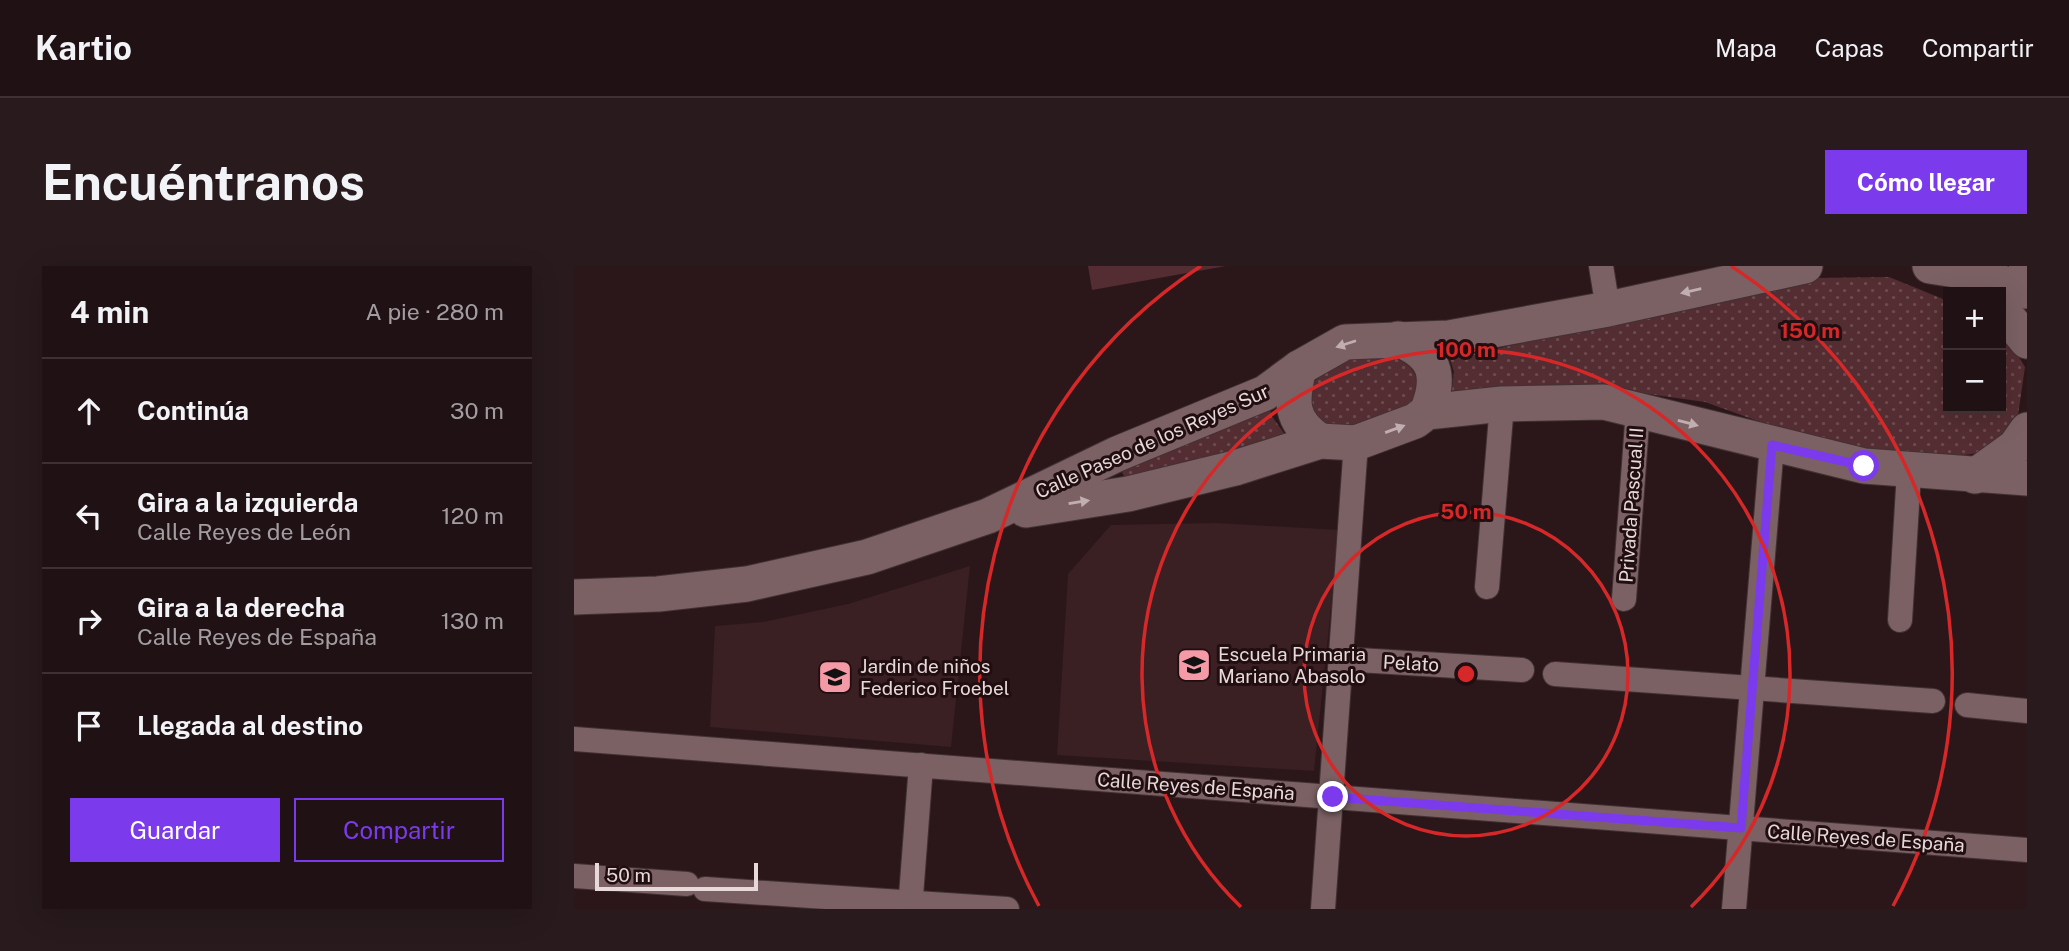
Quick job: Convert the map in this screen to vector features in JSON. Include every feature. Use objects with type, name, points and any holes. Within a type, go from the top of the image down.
[{"type":"street","points":[[1601,266],[1608,309]]},
{"type":"street","name":"Calle Paseo de los Reyes Sur","points":[[988,516],[1117,454],[1265,393],[1299,368],[1345,342],[1449,338],[1608,309],[1742,272],[1805,266]]},
{"type":"street","points":[[1930,266],[1977,282],[2027,291],[2021,266]]},
{"type":"street","points":[[2006,315],[2027,341]]},
{"type":"street","points":[[1398,339],[1424,352],[1432,364],[1433,397],[1427,412]]},
{"type":"street","points":[[1299,368],[1292,394],[1293,407],[1305,429],[1320,441]]},
{"type":"street","points":[[574,597],[658,594],[747,584],[867,557],[988,516],[1128,494],[1235,468],[1320,441],[1356,443],[1415,421],[1427,412],[1502,404],[1604,402],[1864,466],[1909,472],[2027,478]]},
{"type":"street","points":[[1487,587],[1502,404]]},
{"type":"street","name":"Privada Pascual II","points":[[1624,599],[1638,410]]},
{"type":"street","points":[[1975,476],[2015,447],[2027,430]]},
{"type":"street","points":[[1323,909],[1356,443]]},
{"type":"street","points":[[1734,909],[1772,445]]},
{"type":"street","points":[[1900,621],[1909,472]]},
{"type":"street","name":"Pelato","points":[[1342,659],[1522,670]]},
{"type":"street","points":[[1555,674],[1933,701]]},
{"type":"street","points":[[1967,705],[2027,711]]},
{"type":"street","name":"Calle Reyes de España","points":[[574,738],[2027,850]]},
{"type":"street","points":[[910,906],[921,765]]},
{"type":"street","points":[[574,876],[910,906],[1007,909]]},
{"type":"shaded area","points":[[1088,266],[1226,266],[1092,290]]},
{"type":"shaded area","points":[[1889,277],[1943,299],[1943,413],[2006,413],[2006,336],[2025,367],[2017,422],[1984,452],[1939,459],[1862,449],[1777,428],[1705,402],[1605,388],[1451,397],[1454,372],[1450,359],[1817,278]]},
{"type":"shaded area","points":[[1378,353],[1398,359],[1412,369],[1417,384],[1412,405],[1336,433],[1314,420],[1310,386],[1341,362]]},
{"type":"shaded area","points":[[1270,406],[1271,415],[1286,436],[1125,478],[1122,472],[1126,465]]},
{"type":"shaded area","name":"Escuela Primaria Mariano Abasolo","points":[[1217,523],[1339,530],[1314,771],[1057,755],[1068,574],[1111,525]]},
{"type":"shaded area","name":"Jardin de niños Federico Froebel","points":[[970,566],[951,747],[710,727],[715,626],[763,622],[848,604]]},
{"type":"place","name":"Escuela Primaria Mariano Abasolo","points":[[1194,665]]},
{"type":"place","name":"Jardin de niños Federico Froebel","points":[[835,677]]},
{"type":"route","points":[[1333,797],[1741,828],[1772,445],[1864,466]]}]
